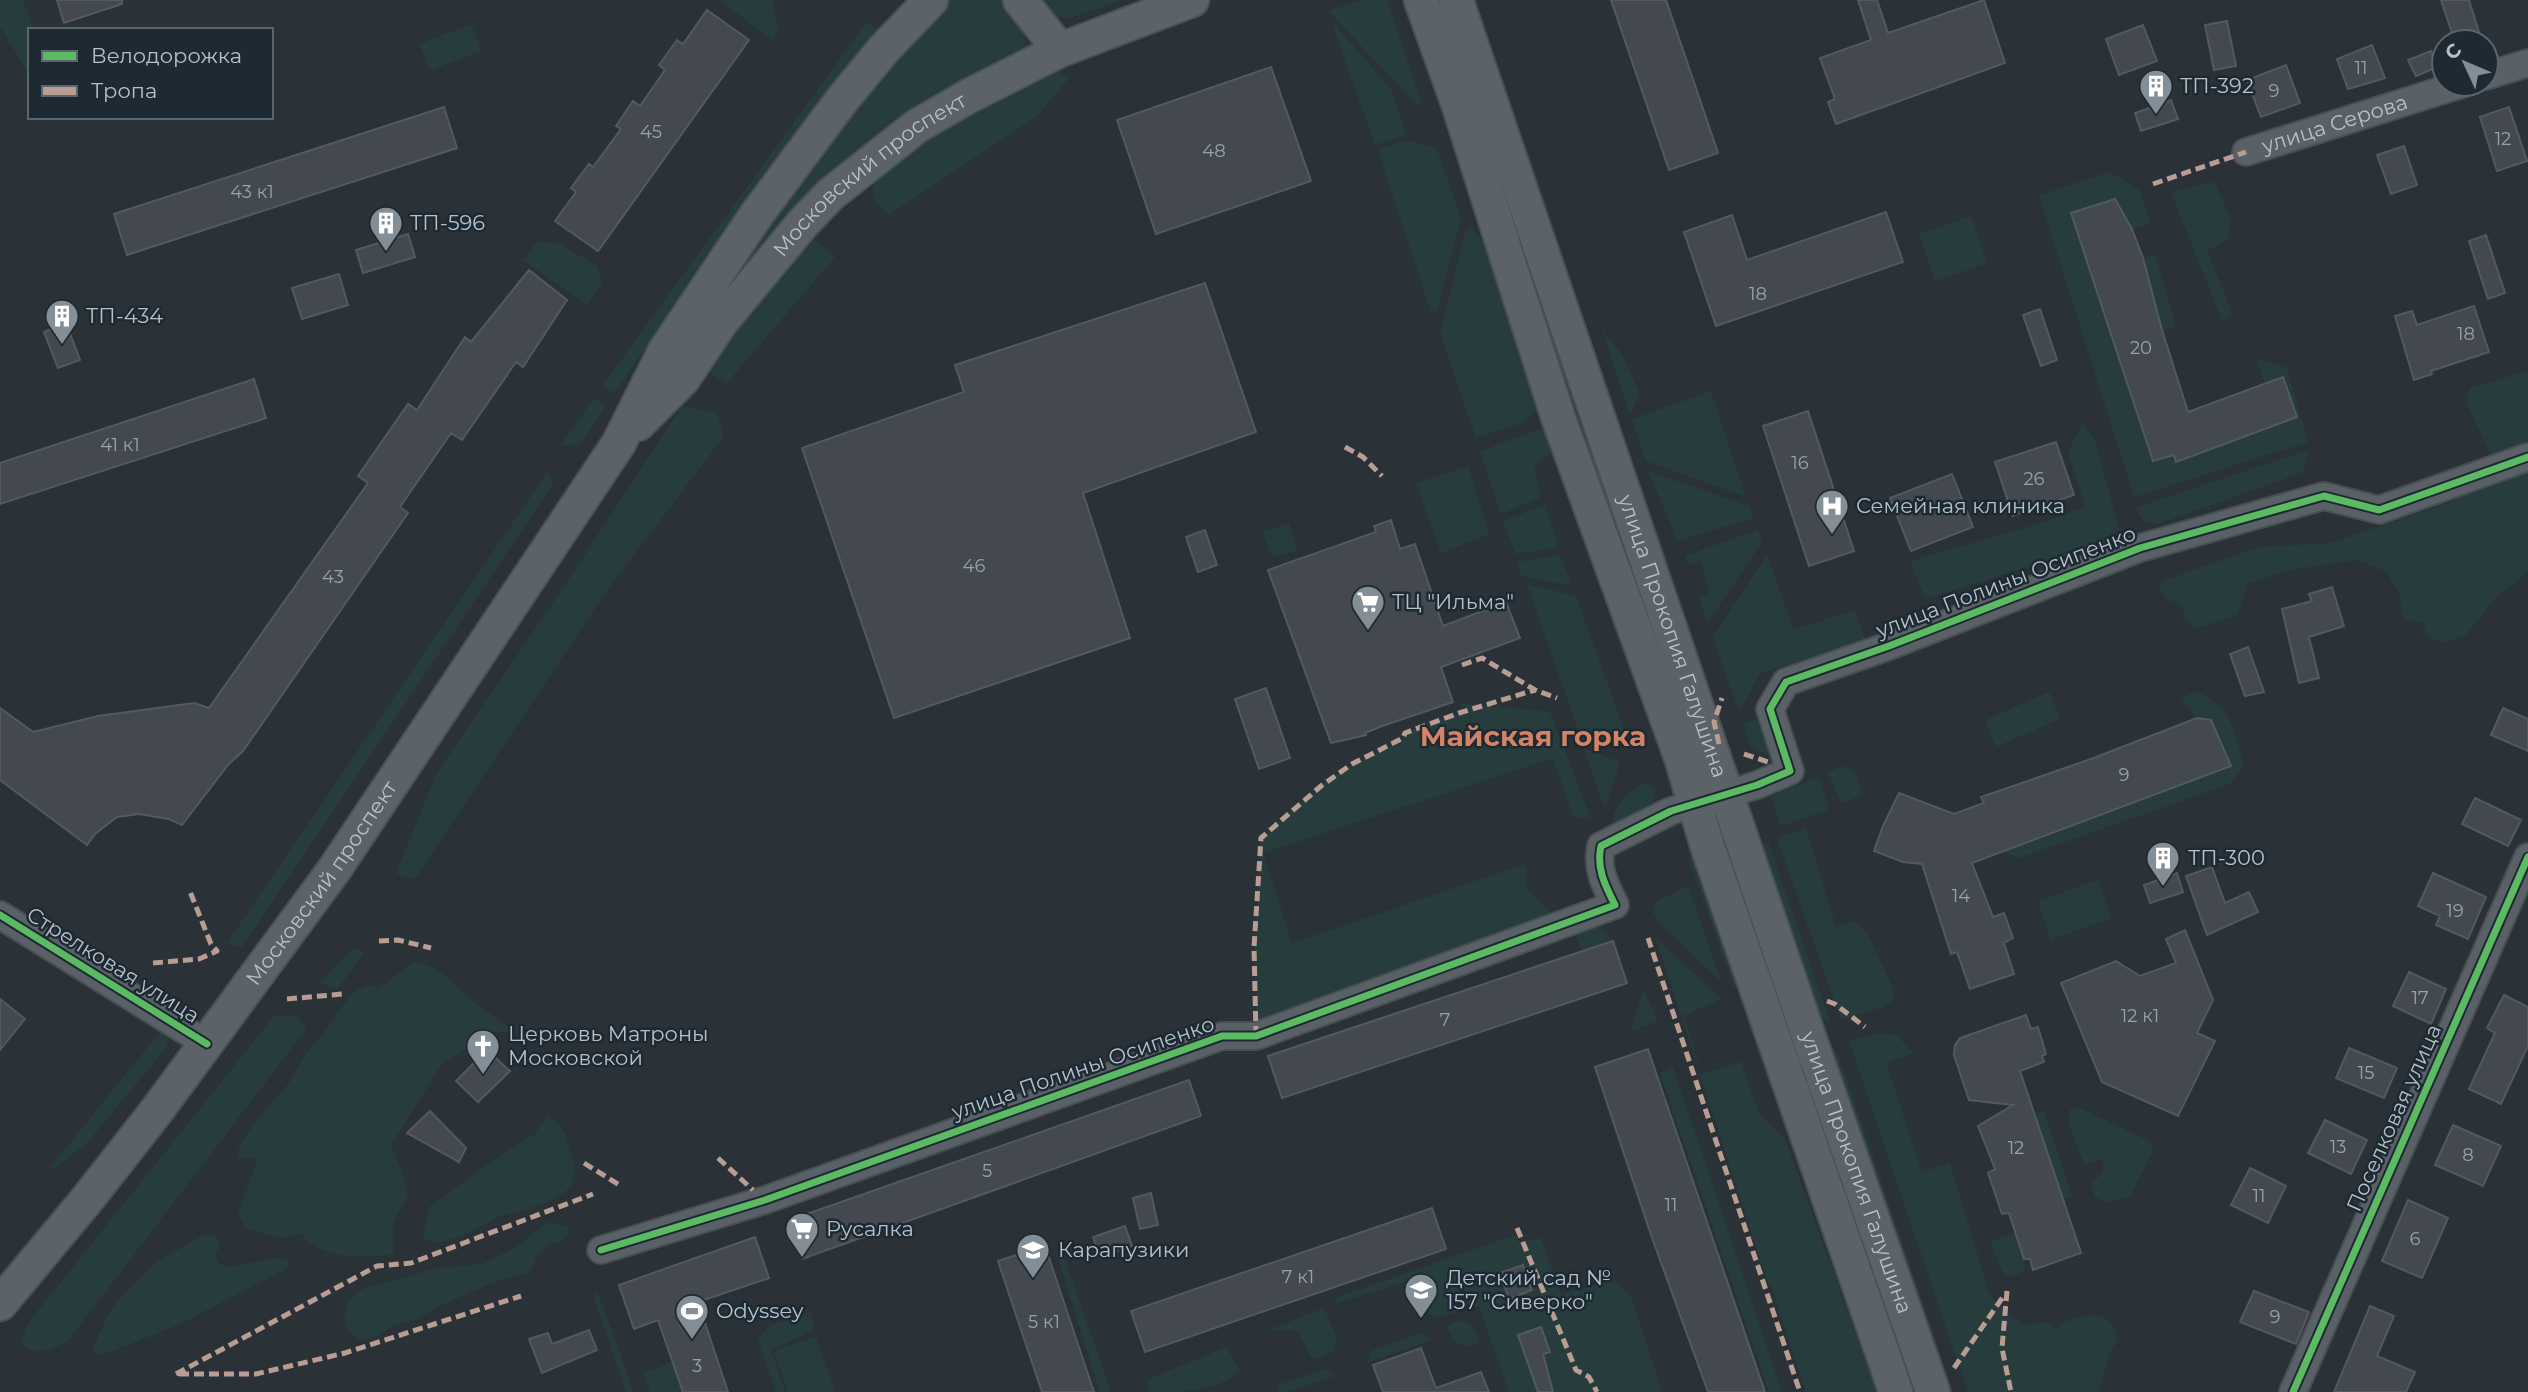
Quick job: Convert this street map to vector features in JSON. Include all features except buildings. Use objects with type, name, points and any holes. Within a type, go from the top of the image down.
[{"type":"main road","name":"Московский проспект","points":[[0,1304],[89,1197],[207,1044],[352,844],[619,443],[665,351],[757,214],[842,100],[931,0]]},
{"type":"main road","points":[[1020,0],[1060,50]]},
{"type":"main road","name":"Московский проспект","points":[[619,443],[683,379],[720,322],[831,194],[916,126],[1060,50],[1192,0]]},
{"type":"main road","name":"улица Прокопия Галушина","points":[[1421,0],[1459,106],[1558,417],[1681,757],[1695,805],[1896,1392]]},
{"type":"main road","name":"улица Прокопия Галушина","points":[[1456,0],[1709,747],[1933,1392]]},
{"type":"street","points":[[2500,72],[2528,63]]},
{"type":"street","name":"улица Серова","points":[[2246,152],[2430,94]]},
{"type":"street","name":"улица Полины Осипенко","points":[[601,1250],[765,1200],[1222,1036],[1256,1036],[1615,905],[1604,883],[1598,861],[1601,846],[1671,811],[1727,795],[1790,771],[1770,709],[1786,682],[1889,646],[2140,548],[2324,496],[2379,510],[2528,457]]},
{"type":"street","name":"Поселковая улица","points":[[2293,1392],[2528,857]]},
{"type":"street","name":"Стрелковая улица","points":[[0,915],[207,1044]]},
{"type":"green space","points":[[0,0],[23,0],[33,28],[28,28],[28,73],[0,27]]},
{"type":"green space","points":[[720,0],[772,0],[779,31],[772,40]]},
{"type":"green space","points":[[949,0],[1006,0],[1024,29],[1023,48],[794,212],[751,258],[745,253],[838,130]]},
{"type":"green space","points":[[1036,0],[1122,0],[1064,18],[1047,10]]},
{"type":"green space","points":[[1363,0],[1387,0],[1422,105],[1417,105],[1330,13],[1331,10]]},
{"type":"green space","points":[[1469,0],[1476,0],[1547,210],[1540,206]]},
{"type":"green space","points":[[867,22],[879,31],[827,91],[614,393],[603,385]]},
{"type":"green space","points":[[471,24],[482,50],[430,71],[420,44]]},
{"type":"green space","points":[[1332,24],[1392,91],[1406,134],[1375,145]]},
{"type":"green space","points":[[1053,71],[1070,77],[1036,117],[888,215],[873,198],[874,180],[916,149]]},
{"type":"green space","points":[[1408,140],[1437,149],[1461,219],[1437,310],[1431,312],[1378,150]]},
{"type":"green space","points":[[2110,172],[2139,190],[2151,224],[2132,229],[2176,462],[2297,417],[2283,378],[2265,384],[2256,358],[2287,368],[2308,442],[2134,497],[2039,195]]},
{"type":"green space","points":[[2214,182],[2231,220],[2228,240],[2207,250],[2232,313],[2223,323],[2171,192]]},
{"type":"green space","points":[[1971,216],[1987,263],[1935,281],[1919,234]]},
{"type":"green space","points":[[1472,228],[1489,248],[1540,405],[1525,422],[1476,438],[1440,333],[1466,229]]},
{"type":"green space","points":[[815,240],[835,257],[726,384],[708,371],[737,327],[772,283]]},
{"type":"green space","points":[[537,242],[558,243],[597,266],[602,283],[587,305],[523,260]]},
{"type":"green space","points":[[2155,254],[2176,326],[2162,330],[2143,258]]},
{"type":"green space","points":[[1602,329],[1621,353],[1640,394],[1630,414]]},
{"type":"green space","points":[[2528,371],[2528,572],[2496,597],[2467,634],[2444,643],[2428,637],[2423,622],[2403,620],[2400,595],[2386,571],[2357,560],[2289,570],[2247,584],[2238,614],[2196,629],[2186,620],[2182,605],[2166,599],[2159,587],[2162,581],[2259,547],[2331,543],[2454,501],[2492,457],[2466,402],[2470,388]]},
{"type":"green space","points":[[1711,391],[1746,497],[1646,461],[1632,419]]},
{"type":"green space","points":[[594,398],[606,405],[581,444],[561,445]]},
{"type":"green space","points":[[682,406],[717,413],[724,436],[605,593],[414,880],[396,873],[437,773]]},
{"type":"green space","points":[[2082,423],[2095,440],[2119,529],[2098,545],[1925,599],[1910,561],[2025,528],[2086,507],[2068,453]]},
{"type":"green space","points":[[1541,429],[1548,433],[1557,452],[1543,457],[1534,468],[1541,497],[1501,514],[1480,451]]},
{"type":"green space","points":[[2309,450],[2303,472],[2158,524],[2144,522],[2135,508]]},
{"type":"green space","points":[[1468,466],[1489,534],[1441,553],[1416,483]]},
{"type":"green space","points":[[548,471],[553,484],[241,948],[227,943]]},
{"type":"green space","points":[[1648,471],[1749,506],[1753,518],[1678,541]]},
{"type":"green space","points":[[1545,505],[1559,547],[1516,554],[1503,521]]},
{"type":"green space","points":[[1289,523],[1297,550],[1272,557],[1262,532]]},
{"type":"green space","points":[[1758,530],[1762,542],[1708,622],[1699,598],[1710,593],[1700,561],[1688,565],[1685,556]]},
{"type":"green space","points":[[1560,555],[1572,586],[1521,576],[1517,562]]},
{"type":"green space","points":[[1767,555],[1794,630],[1854,610],[1866,639],[1760,673],[1739,712],[1713,637]]},
{"type":"green space","points":[[1527,584],[1576,596],[1629,743],[1624,745],[1586,735],[1577,727]]},
{"type":"green space","points":[[2049,692],[2060,719],[1996,747],[1985,720]]},
{"type":"green space","points":[[2196,692],[2218,704],[2234,731],[2244,766],[2230,784],[2019,858],[2002,851],[2231,766],[2211,720],[2197,718],[2181,698]]},
{"type":"green space","points":[[1461,703],[1550,712],[1591,819],[1574,818],[1553,758],[1263,853],[1292,943],[1526,864],[1526,888],[1563,925],[1256,1024],[1254,947],[1261,838],[1338,774],[1394,744],[1405,733],[1459,713],[1462,710]]},
{"type":"green space","points":[[1753,720],[1763,723],[1772,750],[1767,755],[1750,747],[1744,727],[1745,723]]},
{"type":"green space","points":[[1583,748],[1620,762],[1605,809]]},
{"type":"green space","points":[[1843,766],[1855,772],[1863,795],[1841,803],[1828,772]]},
{"type":"green space","points":[[1819,777],[1829,809],[1781,826],[1771,796]]},
{"type":"green space","points":[[1646,782],[1655,787],[1655,795],[1648,807],[1615,825],[1611,821],[1617,807]]},
{"type":"green space","points":[[1806,828],[1836,927],[1855,921],[1868,935],[1894,990],[1892,1001],[1883,1007],[1841,1020],[1777,838]]},
{"type":"green space","points":[[1768,841],[1830,1022],[1821,1020],[1812,1009],[1758,846]]},
{"type":"green space","points":[[1692,855],[1738,983],[1734,988],[1688,857]]},
{"type":"green space","points":[[2098,880],[2111,918],[2051,940],[2038,901]]},
{"type":"green space","points":[[1688,886],[1721,981],[1660,924],[1653,912],[1655,902]]},
{"type":"green space","points":[[1600,927],[1613,941],[1582,951],[1575,934]]},
{"type":"green space","points":[[1656,938],[1721,999],[1684,1016],[1701,1074],[1741,1062],[1759,1114],[1785,1139],[1877,1392],[1806,1392],[1772,1288],[1768,1284]]},
{"type":"green space","points":[[354,948],[364,952],[337,990],[320,983]]},
{"type":"green space","points":[[414,962],[438,971],[514,1032],[494,1032],[442,1064],[391,1145],[408,1195],[393,1223],[393,1255],[337,1254],[305,1240],[304,1233],[280,1238],[247,1229],[238,1215],[257,1160],[253,1157],[237,1158],[243,1140],[289,1083],[305,1055],[351,996],[364,987],[382,986]]},
{"type":"green space","points":[[1644,989],[1658,1021],[1630,1032]]},
{"type":"green space","points":[[293,1014],[302,1020],[300,1023],[307,1028],[68,1341],[50,1349],[38,1351],[27,1348],[21,1343],[28,1323],[274,1016],[290,1017]]},
{"type":"green space","points":[[165,1026],[169,1036],[166,1048],[87,1143],[52,1170],[51,1166]]},
{"type":"green space","points":[[1876,1034],[1896,1035],[1913,1053],[1886,1063],[1922,1172],[1950,1163],[1989,1293],[2005,1312],[2024,1325],[2050,1322],[2056,1330],[2065,1322],[2087,1316],[2109,1320],[2118,1338],[2109,1355],[2099,1392],[1968,1392],[1849,1041]]},
{"type":"green space","points":[[1832,1046],[1839,1056],[1953,1392],[1944,1392],[1830,1058]]},
{"type":"green space","points":[[1673,1067],[1782,1392],[1769,1392],[1660,1073]]},
{"type":"green space","points":[[2080,1108],[2151,1142],[2152,1153],[2130,1196],[2107,1203],[2095,1197],[2090,1182],[2099,1177],[2104,1167],[2101,1159],[2084,1164],[2069,1124],[2070,1109]]},
{"type":"green space","points":[[2044,1111],[2072,1196],[2062,1200],[2033,1114]]},
{"type":"green space","points":[[548,1116],[559,1124],[565,1134],[575,1168],[572,1184],[565,1192],[547,1202],[503,1215],[462,1236],[438,1243],[423,1238],[429,1207],[511,1148],[534,1135]]},
{"type":"green space","points":[[551,1222],[568,1227],[570,1234],[559,1242],[546,1246],[537,1255],[532,1269],[526,1273],[493,1283],[443,1304],[417,1319],[394,1325],[375,1337],[361,1340],[345,1325],[348,1304],[354,1295],[363,1289],[433,1269],[482,1264],[515,1248]]},
{"type":"green space","points":[[2015,1233],[2025,1271],[2010,1277],[2002,1271],[1990,1242]]},
{"type":"green space","points":[[204,1235],[213,1235],[219,1240],[215,1255],[218,1263],[226,1267],[279,1258],[288,1260],[288,1268],[182,1323],[113,1351],[98,1354],[92,1350],[108,1315],[122,1295],[159,1260]]},
{"type":"green space","points":[[1515,1235],[1519,1243],[1541,1238],[1561,1295],[1613,1280],[1632,1299],[1662,1392],[1509,1392],[1479,1306],[1439,1317],[1430,1315],[1417,1278],[1335,1304],[1337,1297]]},
{"type":"green space","points":[[1062,1251],[1111,1392],[1100,1392],[1056,1252]]},
{"type":"green space","points":[[598,1293],[634,1392],[626,1392],[593,1295]]},
{"type":"green space","points":[[1324,1308],[1337,1337],[1333,1352],[1313,1360],[1297,1330],[1266,1331]]},
{"type":"green space","points":[[811,1312],[814,1330],[771,1350],[785,1392],[776,1392],[758,1339],[769,1326]]},
{"type":"green space","points":[[1460,1320],[1472,1325],[1479,1340],[1470,1347],[1454,1342],[1447,1326]]},
{"type":"green space","points":[[1422,1333],[1432,1340],[1367,1363],[1371,1351]]},
{"type":"green space","points":[[816,1337],[835,1392],[788,1392],[774,1351]]},
{"type":"green space","points":[[1227,1347],[1240,1372],[1230,1379],[1197,1390],[1150,1392],[1146,1380]]},
{"type":"green space","points":[[673,1362],[683,1392],[650,1392],[644,1373]]},
{"type":"green space","points":[[1326,1369],[1337,1375],[1287,1392],[1277,1392],[1278,1385]]},
{"type":"marked path","points":[[2153,184],[2246,152]]},
{"type":"marked path","points":[[1345,447],[1363,457],[1382,476]]},
{"type":"marked path","points":[[1462,665],[1482,658],[1535,690],[1557,698]]},
{"type":"marked path","points":[[1256,1036],[1254,947],[1261,838],[1321,786],[1352,764],[1403,738],[1405,733],[1535,690]]},
{"type":"marked path","points":[[1719,744],[1714,722],[1722,698]]},
{"type":"marked path","points":[[1744,754],[1771,763]]},
{"type":"marked path","points":[[153,963],[199,959],[217,951],[211,944],[189,889]]},
{"type":"marked path","points":[[1648,938],[1800,1392]]},
{"type":"marked path","points":[[379,941],[398,940],[431,948]]},
{"type":"marked path","points":[[287,999],[343,994]]},
{"type":"marked path","points":[[1827,1001],[1865,1027]]},
{"type":"marked path","points":[[718,1158],[753,1190]]},
{"type":"marked path","points":[[584,1163],[621,1186]]},
{"type":"marked path","points":[[176,1374],[377,1266],[411,1263],[593,1194]]},
{"type":"marked path","points":[[1517,1228],[1576,1370],[1589,1377],[1597,1392]]},
{"type":"marked path","points":[[2007,1291],[2002,1348],[2011,1392]]},
{"type":"marked path","points":[[1954,1368],[2005,1294]]},
{"type":"marked path","points":[[179,1374],[256,1374],[345,1353],[521,1296]]},
{"type":"cycle path","points":[[601,1250],[765,1200],[1222,1036],[1256,1036],[1615,905],[1601,869],[1601,846],[1671,811],[1757,785],[1790,771],[1770,709],[1786,682],[1889,646],[2140,548],[2324,496],[2379,510],[2528,457]]},
{"type":"cycle path","points":[[2293,1392],[2528,857]]},
{"type":"cycle path","points":[[0,915],[207,1044]]},
{"type":"place","name":"ТП-392","points":[[2156,116]]},
{"type":"place","name":"ТП-596","points":[[386,253]]},
{"type":"place","name":"ТП-434","points":[[62,346]]},
{"type":"place","name":"Семейная клиника","points":[[1832,536]]},
{"type":"place","name":"ТЦ \"Ильма\"","points":[[1368,632]]},
{"type":"place","name":"ТП-300","points":[[2163,888]]},
{"type":"place","name":"Церковь Матроны Московской","points":[[483,1076]]},
{"type":"place","name":"Русалка","points":[[802,1259]]},
{"type":"place","name":"Карапузики","points":[[1033,1280]]},
{"type":"place","name":"Детский сад № 157 \"Сиверко\"","points":[[1421,1320]]},
{"type":"place","name":"Odyssey","points":[[692,1341]]},
{"type":"district","name":"Майская горка","points":[[1533,736]]}]
